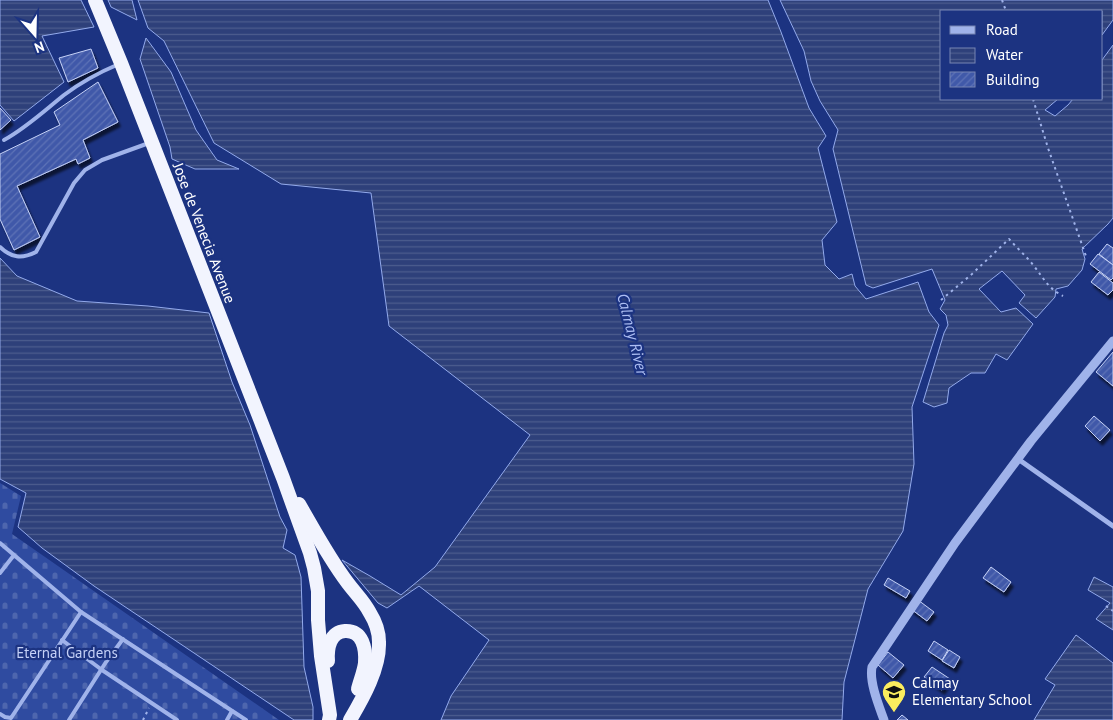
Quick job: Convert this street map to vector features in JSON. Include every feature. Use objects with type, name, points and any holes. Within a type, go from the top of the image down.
[{"type":"highway","name":"Jose de Venecia Avenue","points":[[95,0],[283,478],[310,553],[318,591],[321,656],[330,717]]},
{"type":"highway","name":"Jose de Venecia Avenue","points":[[283,478],[334,563],[370,613],[377,632],[379,643],[377,660],[362,699],[350,720]]},
{"type":"highway","points":[[330,717],[332,700],[328,658],[330,643],[334,635],[342,631],[352,631],[358,634],[363,642],[365,665],[350,720]]},
{"type":"street","points":[[884,720],[873,682],[872,668],[955,542],[1018,459],[1113,341]]},
{"type":"street","points":[[1018,459],[1113,526]]},
{"type":"lane","points":[[4,140],[30,123],[66,94],[104,70],[121,63]]},
{"type":"lane","points":[[0,247],[6,253],[19,257],[36,252],[74,183],[85,170],[102,160],[152,142]]},
{"type":"lane","points":[[0,542],[81,612],[246,720]]},
{"type":"lane","points":[[0,573],[14,555]]},
{"type":"lane","points":[[0,714],[4,718],[11,718],[81,612]]},
{"type":"lane","points":[[69,720],[123,639]]},
{"type":"lane","points":[[62,640],[102,670],[176,720]]},
{"type":"lane","points":[[227,720],[232,711]]},
{"type":"path","points":[[1033,100],[1087,259]]},
{"type":"path","points":[[942,300],[1009,239],[1034,266],[1053,291],[1062,296]]},
{"type":"path","points":[[1106,606],[1113,611]]},
{"type":"path","points":[[143,720],[151,703]]},
{"type":"green space","name":"Eternal Gardens","points":[[0,483],[21,496],[12,534],[279,720],[0,720]]},
{"type":"water","points":[[0,0],[81,0],[94,27],[42,36],[64,82],[14,121],[0,105]]},
{"type":"water","points":[[108,0],[132,0],[137,20],[111,7]]},
{"type":"water","name":"Calmay River","points":[[138,0],[768,0],[809,108],[826,136],[818,148],[837,222],[822,240],[825,265],[839,279],[852,274],[855,286],[866,299],[918,282],[929,312],[939,325],[912,407],[914,464],[903,531],[868,589],[844,682],[842,720],[441,720],[451,696],[489,640],[419,586],[387,608],[378,603],[342,560],[401,595],[435,567],[530,435],[389,326],[371,193],[281,184],[214,143],[164,41],[148,28]]},
{"type":"water","points":[[780,0],[1113,0],[1113,20],[1103,34],[1103,10],[940,10],[940,100],[1057,100],[1045,110],[1055,116],[1072,100],[1103,100],[1103,59],[1113,45],[1113,218],[1082,249],[1085,259],[1082,270],[1068,286],[1056,289],[1055,297],[1036,318],[1019,303],[1025,295],[1002,271],[979,289],[1001,312],[1016,308],[1033,324],[1007,360],[996,354],[985,373],[971,373],[949,388],[947,403],[934,407],[923,402],[948,325],[946,315],[940,309],[945,300],[932,269],[873,288],[866,285],[833,149],[838,130],[820,101],[811,81],[804,51]]},
{"type":"water","points":[[146,38],[171,72],[196,130],[217,160],[239,169],[195,169],[172,159],[170,147],[140,59]]},
{"type":"water","points":[[0,258],[17,276],[77,301],[209,313],[232,382],[250,425],[280,517],[287,530],[283,548],[295,555],[301,577],[304,667],[313,707],[313,720],[294,720],[94,586],[42,548],[18,527],[26,493],[0,479]]},
{"type":"water","points":[[1094,577],[1113,587],[1113,630],[1096,619],[1110,603],[1088,590]]},
{"type":"water","points":[[1076,635],[1113,663],[1113,720],[1034,720],[1055,685],[1045,679]]},
{"type":"building","points":[[91,49],[98,68],[68,82],[59,58]]},
{"type":"building","points":[[98,82],[118,122],[83,140],[90,158],[78,164],[76,159],[17,186],[40,237],[14,250],[0,219],[0,154],[60,125],[54,112]]},
{"type":"building","points":[[0,108],[11,120],[0,130]]},
{"type":"building","points":[[1107,244],[1113,248],[1113,265],[1099,254]]},
{"type":"building","points":[[1098,254],[1113,265],[1113,278],[1111,280],[1090,264]]},
{"type":"building","points":[[1099,272],[1113,283],[1113,290],[1108,295],[1091,282]]},
{"type":"building","points":[[1113,352],[1113,386],[1096,372]]},
{"type":"building","points":[[1094,416],[1110,430],[1100,441],[1085,426]]},
{"type":"building","points":[[991,567],[1011,582],[1004,592],[983,578]]},
{"type":"building","points":[[888,578],[910,591],[906,598],[884,585]]},
{"type":"building","points":[[918,600],[934,612],[927,621],[911,609]]},
{"type":"building","points":[[934,641],[948,650],[942,660],[928,651]]},
{"type":"building","points":[[949,650],[960,657],[954,668],[942,661]]},
{"type":"building","points":[[888,652],[904,665],[893,678],[878,665]]},
{"type":"building","points":[[932,667],[950,679],[942,690],[924,677]]},
{"type":"building","points":[[902,715],[908,720],[897,720]]},
{"type":"place","name":"Calmay Elementary School","points":[[894,713]]}]
